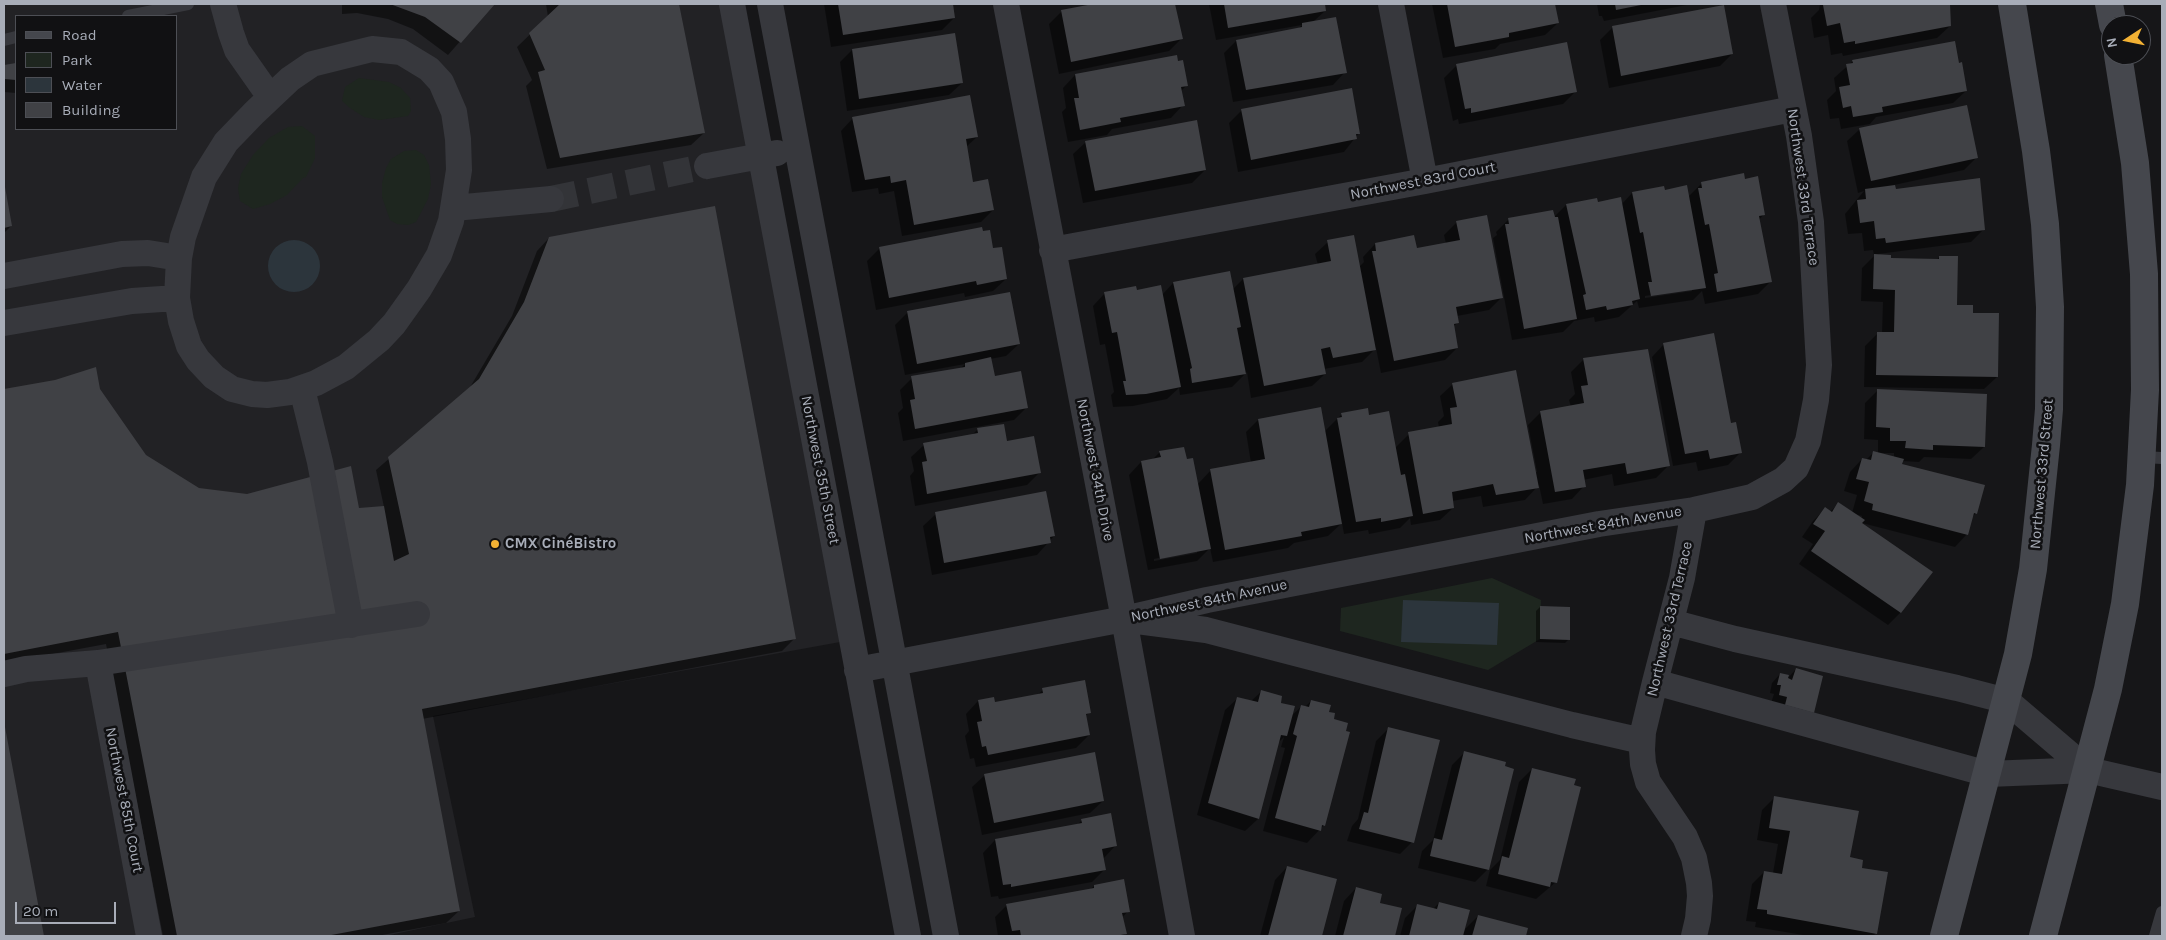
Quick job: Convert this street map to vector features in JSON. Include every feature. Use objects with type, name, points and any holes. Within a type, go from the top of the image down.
[{"type":"street","points":[[224,4],[230,33],[237,50],[270,97]]},
{"type":"street","name":"Northwest 35th Street","points":[[732,4],[908,936]]},
{"type":"street","points":[[770,4],[946,936]]},
{"type":"street","name":"Northwest 34th Drive","points":[[1006,4],[1124,619],[1182,936]]},
{"type":"street","points":[[1391,4],[1425,181]]},
{"type":"street","name":"Northwest 33rd Terrace","points":[[1694,936],[1700,896],[1694,858],[1685,837],[1648,782],[1643,764],[1642,741],[1654,682],[1682,578],[1694,510],[1752,497],[1783,480],[1796,468],[1811,430],[1819,365],[1814,248],[1806,183],[1774,4]]},
{"type":"street","name":"Northwest 33rd Street","points":[[1944,936],[2007,701],[2029,598],[2038,534],[2048,418],[2050,307],[2045,224],[2036,151],[2012,4]]},
{"type":"street","points":[[372,49],[402,52],[416,60],[441,82],[454,112],[459,152],[459,170],[454,208],[439,255],[419,289],[394,324],[379,340],[346,366],[302,388],[278,394],[252,394],[232,389],[222,384],[198,360],[189,346],[181,321],[177,298],[180,258],[188,223],[204,177],[226,142],[270,97],[312,64],[328,58],[372,49]]},
{"type":"street","points":[[2043,936],[2108,690],[2134,538],[2152,457],[2146,365],[2143,266],[2135,163],[2120,65]]},
{"type":"street","name":"Northwest 83rd Court","points":[[1052,250],[1793,110]]},
{"type":"street","points":[[707,166],[797,150]]},
{"type":"street","points":[[454,208],[550,199]]},
{"type":"street","points":[[4,276],[122,254],[148,253],[180,258]]},
{"type":"street","points":[[4,323],[132,301],[177,298]]},
{"type":"street","points":[[302,388],[320,462],[351,625]]},
{"type":"street","name":"Northwest 84th Avenue","points":[[1124,619],[1216,598],[1599,524],[1694,510]]},
{"type":"street","points":[[4,674],[98,663],[417,614]]},
{"type":"street","points":[[857,670],[1124,619]]},
{"type":"street","name":"Northwest 84th Avenue","points":[[1124,619],[1206,630],[1572,725],[1642,741]]},
{"type":"street","points":[[1671,622],[1735,640],[1957,688],[2007,701],[2088,770]]},
{"type":"street","name":"Northwest 85th Court","points":[[98,663],[149,936]]},
{"type":"street","points":[[1654,682],[1988,774],[2088,770],[2162,787]]},
{"type":"lane","points":[[133,15],[188,4]]},
{"type":"lane","points":[[2155,936],[2162,912]]},
{"type":"shaded area","points":[[4,4],[720,4],[840,642],[433,716],[475,917],[385,936],[4,936]]},
{"type":"green space","points":[[359,78],[389,82],[401,88],[410,98],[411,111],[408,116],[379,120],[364,117],[350,108],[342,101],[345,87]]},
{"type":"green space","points":[[302,126],[315,136],[315,158],[306,177],[287,195],[270,204],[253,209],[240,201],[238,188],[241,174],[253,155],[269,138],[288,127]]},
{"type":"green space","points":[[416,150],[424,155],[429,165],[431,184],[428,199],[416,222],[408,225],[397,224],[390,220],[382,197],[382,183],[386,168],[391,159],[404,151]]},
{"type":"green space","points":[[1492,578],[1541,600],[1540,639],[1488,670],[1340,631],[1341,608]]},
{"type":"water","points":[[289,240],[299,240],[308,244],[316,252],[320,266],[316,280],[308,288],[299,292],[289,292],[280,288],[272,280],[268,271],[268,261],[272,252],[280,244]]},
{"type":"water","points":[[1403,600],[1499,603],[1497,645],[1401,642]]},
{"type":"building","points":[[390,4],[495,4],[461,43],[425,17]]},
{"type":"building","points":[[560,4],[679,4],[705,133],[560,158],[538,72],[545,70],[529,33]]},
{"type":"building","points":[[838,4],[953,4],[955,18],[843,35]]},
{"type":"building","points":[[1093,4],[1175,4],[1183,39],[1071,62],[1061,10]]},
{"type":"building","points":[[1224,4],[1325,4],[1326,11],[1228,28]]},
{"type":"building","points":[[1447,4],[1555,4],[1559,23],[1509,33],[1509,37],[1455,47]]},
{"type":"building","points":[[1615,4],[1641,4],[1641,5],[1616,10]]},
{"type":"building","points":[[1950,4],[1951,26],[1855,44],[1855,41],[1844,43],[1840,23],[1827,26],[1823,5]]},
{"type":"building","points":[[1724,5],[1733,54],[1621,76],[1612,26]]},
{"type":"building","points":[[1336,17],[1347,73],[1246,90],[1236,40],[1302,27],[1302,23]]},
{"type":"building","points":[[955,33],[963,83],[859,99],[852,49]]},
{"type":"building","points":[[1955,41],[1959,63],[1962,62],[1967,91],[1882,107],[1883,112],[1853,117],[1851,106],[1843,108],[1839,87],[1850,85],[1846,64],[1853,63],[1852,60]]},
{"type":"building","points":[[1567,42],[1577,92],[1471,113],[1471,108],[1465,109],[1456,64]]},
{"type":"building","points":[[1177,55],[1178,61],[1183,60],[1188,86],[1181,87],[1185,106],[1120,118],[1121,122],[1080,130],[1074,98],[1079,98],[1075,74]]},
{"type":"building","points":[[15,63],[15,80],[4,79],[4,65]]},
{"type":"building","points":[[1352,88],[1360,134],[1356,134],[1357,139],[1251,160],[1241,109]]},
{"type":"building","points":[[970,95],[978,137],[966,139],[973,182],[988,179],[994,210],[914,225],[906,180],[891,183],[890,176],[865,180],[852,117]]},
{"type":"building","points":[[1967,105],[1978,158],[1871,181],[1859,128]]},
{"type":"building","points":[[1197,120],[1206,170],[1095,191],[1085,141]]},
{"type":"building","points":[[1744,173],[1745,179],[1758,176],[1765,215],[1759,216],[1772,282],[1717,292],[1714,274],[1718,273],[1709,224],[1705,225],[1698,188],[1702,188],[1701,182]]},
{"type":"building","points":[[1980,178],[1985,230],[1886,243],[1885,238],[1876,239],[1874,221],[1860,223],[1857,200],[1866,199],[1865,189],[1895,185],[1896,189]]},
{"type":"building","points":[[1687,185],[1706,288],[1651,296],[1648,282],[1652,282],[1643,232],[1640,233],[1632,192],[1664,186],[1665,190]]},
{"type":"building","points":[[4,188],[12,226],[4,228]]},
{"type":"building","points":[[1621,197],[1640,299],[1632,301],[1633,305],[1607,310],[1606,306],[1586,310],[1583,295],[1586,294],[1566,204],[1597,198],[1598,202]]},
{"type":"building","points":[[715,206],[796,639],[422,709],[460,911],[326,936],[177,936],[118,632],[4,654],[4,389],[55,380],[96,367],[100,389],[146,455],[199,488],[247,494],[351,466],[359,508],[384,506],[394,561],[409,554],[388,457],[479,379],[524,302],[549,237]]},
{"type":"building","points":[[1553,210],[1555,217],[1558,217],[1577,319],[1524,329],[1505,224],[1509,224],[1508,218]]},
{"type":"building","points":[[1487,215],[1503,298],[1456,307],[1459,323],[1454,324],[1458,348],[1394,361],[1372,251],[1376,251],[1375,243],[1414,235],[1417,248],[1460,240],[1456,221]]},
{"type":"building","points":[[982,227],[983,231],[990,230],[993,248],[1002,247],[1007,279],[977,285],[976,281],[889,298],[879,247]]},
{"type":"building","points":[[1354,235],[1376,350],[1333,358],[1330,347],[1321,349],[1326,374],[1264,386],[1243,278],[1331,261],[1327,240]]},
{"type":"building","points":[[1874,254],[1891,255],[1891,258],[1939,259],[1939,256],[1958,256],[1957,305],[1973,305],[1973,313],[1999,313],[1998,377],[1876,375],[1877,332],[1894,332],[1895,290],[1873,289]]},
{"type":"building","points":[[1230,271],[1241,327],[1237,328],[1246,374],[1192,383],[1190,369],[1192,368],[1173,282]]},
{"type":"building","points":[[1161,285],[1181,387],[1146,394],[1126,395],[1123,381],[1126,381],[1117,332],[1112,333],[1104,292],[1136,286],[1137,290]]},
{"type":"building","points":[[1010,292],[1020,344],[917,364],[907,311]]},
{"type":"building","points":[[1714,333],[1731,423],[1736,422],[1742,453],[1710,459],[1708,450],[1685,454],[1663,343]]},
{"type":"building","points":[[1648,349],[1670,466],[1627,474],[1625,463],[1583,470],[1586,487],[1555,492],[1540,411],[1584,403],[1581,386],[1588,385],[1583,358]]},
{"type":"building","points":[[991,357],[995,376],[1021,371],[1028,408],[915,429],[910,400],[915,399],[911,376],[965,367],[965,363]]},
{"type":"building","points":[[1516,370],[1539,488],[1496,495],[1493,484],[1452,492],[1454,508],[1423,514],[1408,432],[1452,424],[1450,408],[1457,407],[1452,383]]},
{"type":"building","points":[[1877,389],[1987,394],[1985,447],[1933,445],[1933,450],[1905,448],[1906,441],[1890,441],[1890,428],[1876,427]]},
{"type":"building","points":[[1321,407],[1342,524],[1301,532],[1302,536],[1225,550],[1210,469],[1265,459],[1258,419]]},
{"type":"building","points":[[1368,408],[1369,415],[1389,411],[1401,475],[1405,474],[1413,516],[1381,522],[1381,518],[1356,522],[1337,418],[1342,417],[1341,413]]},
{"type":"building","points":[[1004,424],[1007,441],[1034,436],[1041,473],[927,494],[922,462],[927,461],[923,443],[978,433],[977,428]]},
{"type":"building","points":[[1184,447],[1187,459],[1193,458],[1211,549],[1160,559],[1141,461],[1161,457],[1159,451]]},
{"type":"building","points":[[1873,451],[1904,459],[1902,464],[1985,485],[1977,514],[1974,513],[1968,535],[1872,510],[1873,504],[1864,501],[1869,482],[1856,479],[1862,458],[1871,460]]},
{"type":"building","points":[[1046,491],[1055,536],[1050,537],[1051,543],[944,563],[935,512]]},
{"type":"building","points":[[1838,502],[1865,520],[1862,523],[1933,572],[1901,613],[1811,551],[1825,531],[1813,524],[1825,507],[1832,512]]},
{"type":"building","points":[[1540,606],[1570,607],[1570,640],[1540,639]]},
{"type":"building","points":[[1796,668],[1823,676],[1814,713],[1785,705],[1787,697],[1779,695],[1781,685],[1777,685],[1780,673],[1789,675],[1788,678],[1792,680]]},
{"type":"building","points":[[1085,680],[1091,713],[1086,714],[1090,735],[988,755],[986,746],[982,747],[977,722],[982,721],[978,700],[994,697],[995,702],[1043,693],[1042,688]]},
{"type":"building","points":[[1261,690],[1282,696],[1281,703],[1295,706],[1287,736],[1281,735],[1259,819],[1208,803],[1237,697],[1258,702]]},
{"type":"building","points":[[1311,700],[1331,705],[1329,712],[1335,713],[1334,719],[1348,723],[1346,731],[1350,732],[1325,826],[1322,825],[1321,831],[1275,818],[1297,736],[1293,734],[1301,705],[1309,707]]},
{"type":"building","points":[[5,727],[44,936],[4,936]]},
{"type":"building","points":[[1388,727],[1440,740],[1414,843],[1359,829],[1364,812],[1368,813]]},
{"type":"building","points":[[1464,751],[1506,762],[1505,766],[1514,769],[1489,870],[1430,856],[1434,838],[1442,840]]},
{"type":"building","points":[[1095,752],[1104,801],[994,823],[984,774]]},
{"type":"building","points":[[1532,768],[1576,779],[1574,785],[1581,787],[1557,883],[1551,882],[1550,887],[1498,874],[1502,856],[1509,858]]},
{"type":"building","points":[[1774,796],[1859,811],[1850,857],[1863,860],[1862,868],[1888,872],[1877,934],[1767,914],[1767,910],[1757,909],[1764,871],[1782,874],[1790,831],[1769,828]]},
{"type":"building","points":[[1111,813],[1117,846],[1102,849],[1106,870],[1011,887],[1011,884],[1003,885],[995,839],[1082,823],[1081,819]]},
{"type":"building","points":[[1287,866],[1337,879],[1322,936],[1268,936]]},
{"type":"building","points":[[1124,879],[1130,912],[1122,913],[1127,934],[1114,936],[1021,936],[1020,930],[1012,931],[1006,904],[1094,888],[1094,885]]},
{"type":"building","points":[[1356,887],[1382,894],[1380,903],[1402,908],[1395,936],[1343,936]]},
{"type":"building","points":[[1439,902],[1470,910],[1463,936],[1409,936],[1417,904],[1437,909]]},
{"type":"building","points":[[1478,915],[1528,928],[1526,936],[1472,936]]},
{"type":"tunnel","points":[[551,199],[707,166]]},
{"type":"place","name":"CMX CinéBistro","points":[[495,544]]}]
